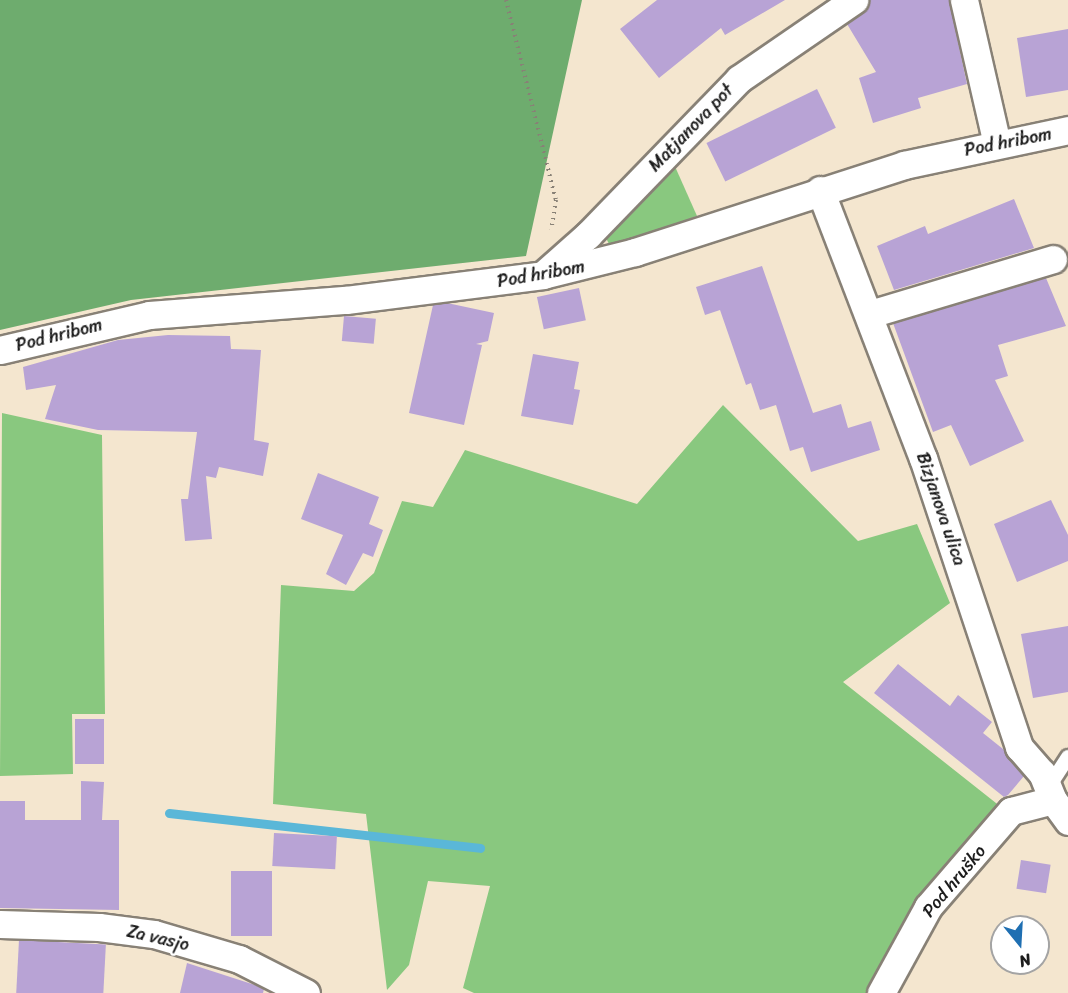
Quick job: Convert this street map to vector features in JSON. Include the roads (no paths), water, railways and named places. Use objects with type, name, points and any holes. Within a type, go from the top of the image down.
[{"type":"street","name":"Matjanova pot","points":[[543,275],[588,235],[739,79],[854,0]]},
{"type":"street","points":[[964,0],[997,144]]},
{"type":"street","name":"Pod hribom","points":[[0,350],[149,315],[346,300],[543,275],[635,252],[820,190],[904,165],[1068,130]]},
{"type":"street","name":"Bizjanova ulica","points":[[820,190],[870,314],[955,549],[1019,747],[1042,773],[1056,803]]},
{"type":"street","points":[[870,314],[1053,259]]},
{"type":"street","name":"Pod hruško","points":[[880,993],[928,907],[1011,812],[1056,803]]},
{"type":"street","name":"Za vasjo","points":[[0,924],[99,927],[154,934],[239,959],[306,993]]},
{"type":"lane","points":[[1056,803],[1068,757]]},
{"type":"waterway","points":[[169,813],[480,848]]}]
